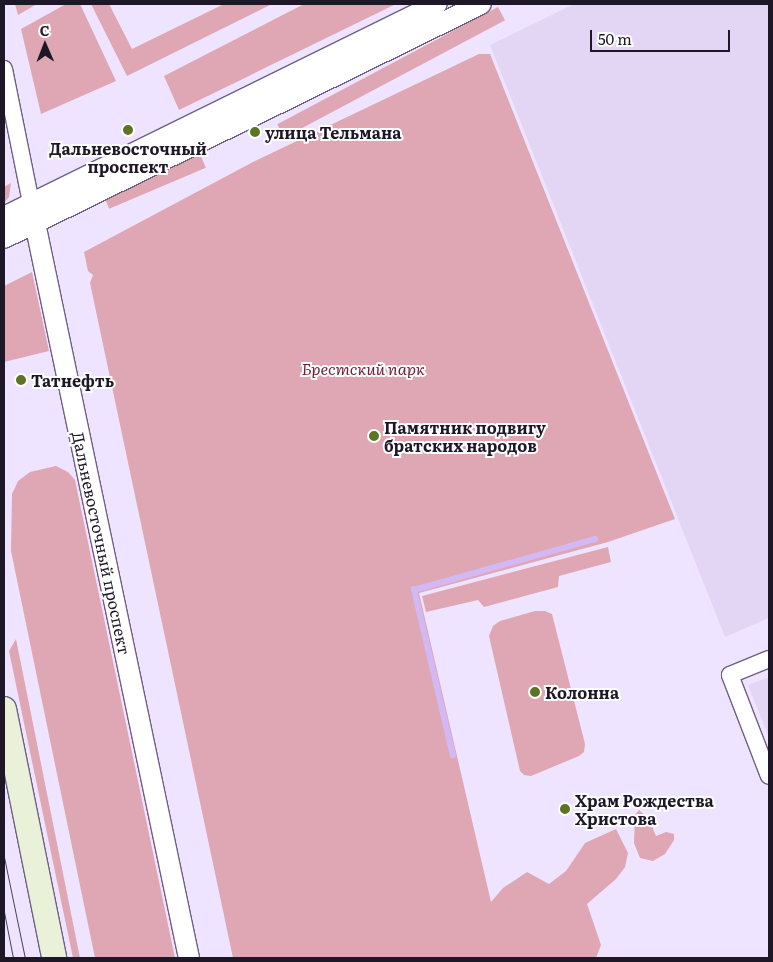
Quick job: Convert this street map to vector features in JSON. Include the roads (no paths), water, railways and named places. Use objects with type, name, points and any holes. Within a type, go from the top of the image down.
[{"type":"main road","points":[[4,709],[54,958]]},
{"type":"street","points":[[4,217],[436,4]]},
{"type":"street","points":[[4,238],[481,4]]},
{"type":"street","name":"Дальневосточный проспект","points":[[4,69],[189,958]]},
{"type":"street","points":[[769,659],[730,675],[769,776]]},
{"type":"waterway","points":[[453,756],[414,590],[595,539]]},
{"type":"tram line","points":[[4,857],[25,958]]},
{"type":"tram line","points":[[4,912],[13,958]]},
{"type":"place","name":"Дальневосточный проспект","points":[[128,130]]},
{"type":"place","name":"улица Тельмана","points":[[255,132]]},
{"type":"place","name":"Татнефть","points":[[21,380]]},
{"type":"place","name":"Памятник подвигу братских народов","points":[[374,436]]},
{"type":"place","name":"Колонна","points":[[535,692]]},
{"type":"place","name":"Храм Рождества Христова","points":[[565,809]]},
{"type":"park label","name":"Брестский парк","points":[[363,368]]}]
